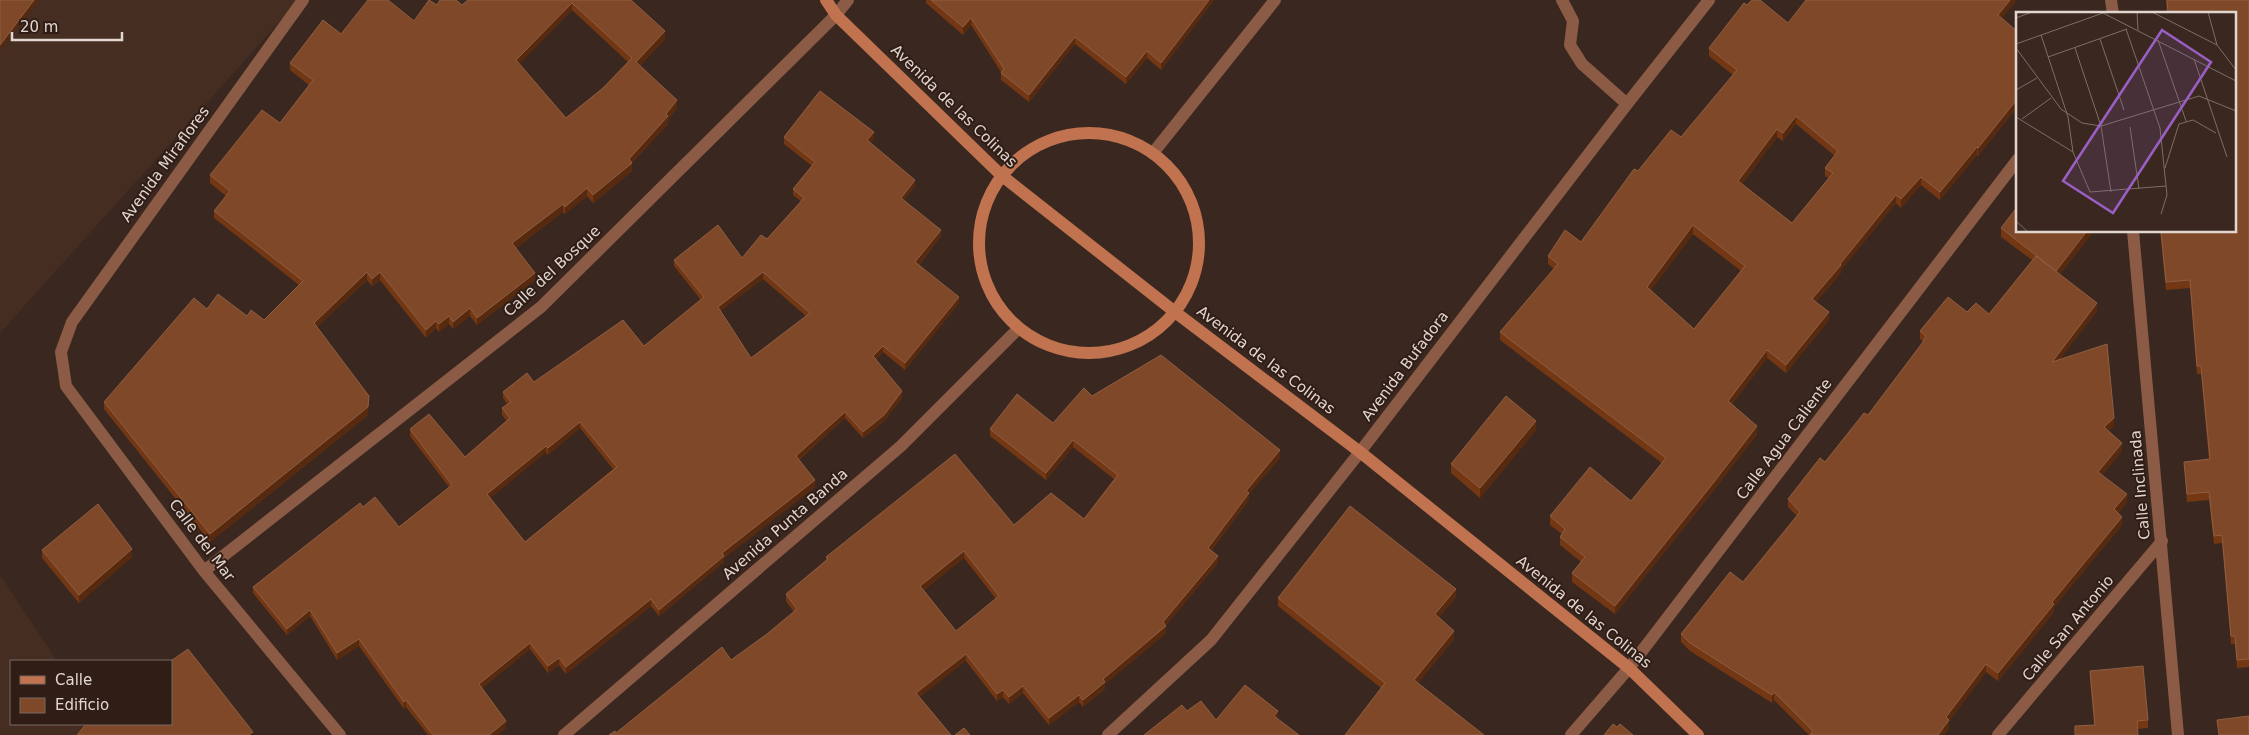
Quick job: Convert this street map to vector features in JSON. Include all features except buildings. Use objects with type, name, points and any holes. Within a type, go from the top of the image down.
[{"type":"street","name":"Avenida Miraflores","points":[[61,352],[72,322],[303,0]]},
{"type":"street","name":"Avenida de las Colinas","points":[[826,0],[836,16],[1001,175],[1175,312],[1360,452],[1629,668],[1698,735]]},
{"type":"street","name":"Calle del Bosque","points":[[204,571],[541,307],[836,16],[848,0]]},
{"type":"street","points":[[1153,153],[1275,0]]},
{"type":"street","points":[[1562,0],[1573,21],[1570,45],[1582,64],[1627,104]]},
{"type":"street","name":"Avenida Bufadora","points":[[1108,735],[1211,640],[1360,452],[1709,0]]},
{"type":"street","points":[[1073,133],[1115,135],[1153,153],[1175,173],[1190,199],[1199,228],[1199,258],[1191,287],[1175,312],[1142,340],[1101,353],[1057,350],[1018,329],[991,296],[978,255],[982,213],[1001,175],[1032,147],[1073,133]]},
{"type":"street","name":"Calle Agua Caliente","points":[[1571,735],[1629,668],[2016,162]]},
{"type":"street","name":"Calle Inclinada","points":[[2133,232],[2178,735]]},
{"type":"street","name":"Avenida Punta Banda","points":[[564,735],[901,446],[1018,329]]},
{"type":"street","name":"Calle del Mar","points":[[61,352],[66,386],[204,571],[340,735]]},
{"type":"street","name":"Calle San Antonio","points":[[1998,735],[2162,541]]},
{"type":"shaded area","points":[[0,0],[299,0],[0,333]]},
{"type":"shaded area","points":[[0,575],[56,660],[10,660],[10,725],[100,725],[106,735],[0,735]]}]
